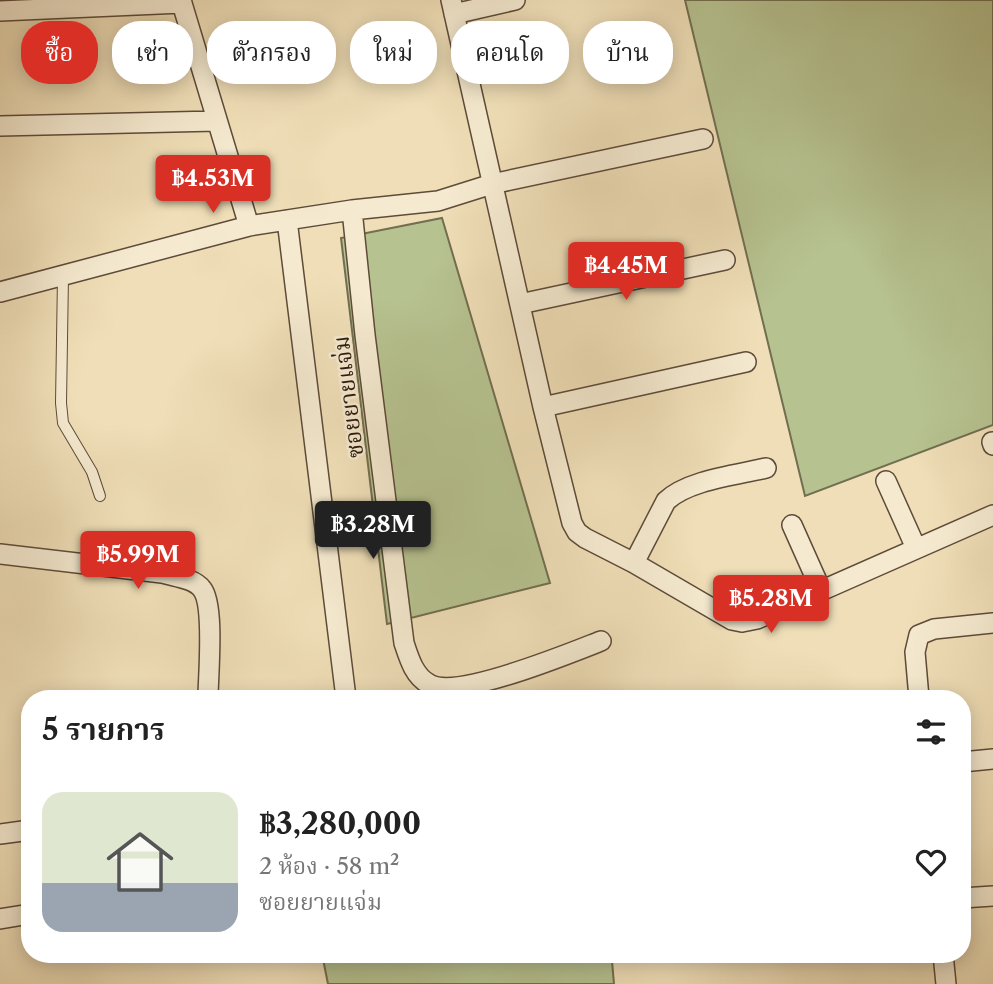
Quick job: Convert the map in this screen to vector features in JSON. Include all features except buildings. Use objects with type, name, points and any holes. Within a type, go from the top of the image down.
[{"type":"street","points":[[515,0],[452,7],[542,407],[572,523],[577,532],[732,620],[743,622],[757,619],[993,515]]},
{"type":"street","points":[[0,11],[181,2],[249,226]]},
{"type":"street","points":[[0,126],[216,121]]},
{"type":"street","points":[[0,292],[249,226],[352,210],[438,201],[492,184],[703,139]]},
{"type":"street","name":"ซอยยายแจ่ม","points":[[352,210],[386,506],[404,643],[411,663],[421,679],[430,686],[473,684],[522,671],[601,641]]},
{"type":"street","points":[[287,220],[345,690]]},
{"type":"street","points":[[520,304],[725,260]]},
{"type":"street","points":[[542,407],[746,362]]},
{"type":"street","points":[[635,563],[666,500],[674,493],[688,487],[766,468]]},
{"type":"street","points":[[886,481],[916,548]]},
{"type":"street","points":[[792,525],[821,590]]},
{"type":"street","points":[[0,554],[162,573],[188,580],[202,589],[210,618],[208,690]]},
{"type":"street","points":[[918,690],[915,652],[919,635],[934,629],[993,623]]},
{"type":"street","points":[[971,761],[993,759]]},
{"type":"street","points":[[0,834],[21,832]]},
{"type":"street","points":[[971,897],[993,895]]},
{"type":"street","points":[[0,919],[21,916]]},
{"type":"street","points":[[944,963],[946,984]]},
{"type":"lane","points":[[63,276],[63,423],[92,472],[100,496]]},
{"type":"green space","points":[[685,0],[993,0],[993,425],[805,496]]},
{"type":"green space","points":[[442,218],[550,583],[387,624],[341,238]]},
{"type":"green space","points":[[324,963],[612,963],[614,984],[328,984]]}]
